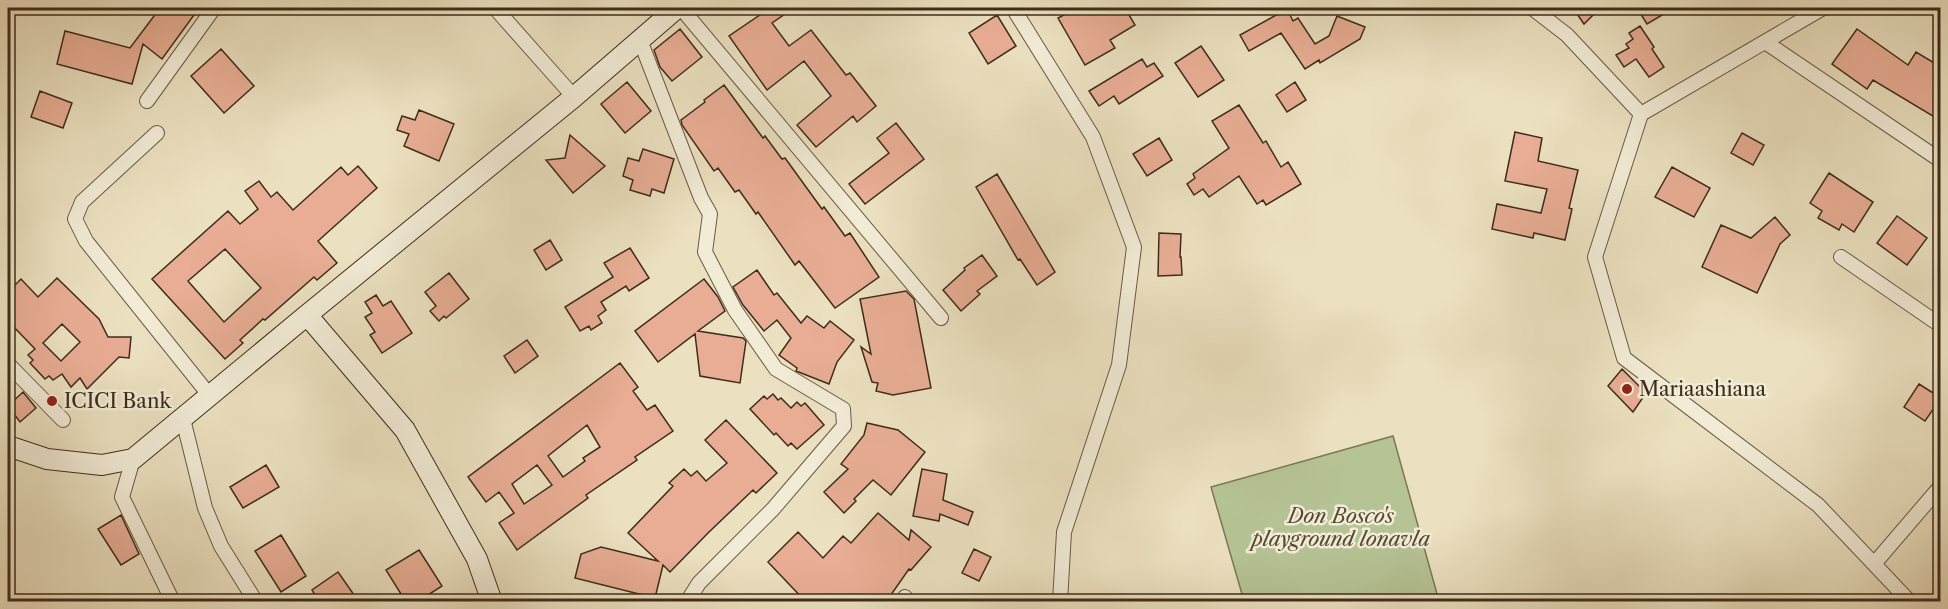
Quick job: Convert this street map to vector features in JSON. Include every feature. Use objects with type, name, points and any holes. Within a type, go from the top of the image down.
[{"type":"street","points":[[147,101],[214,8]]},
{"type":"street","points":[[495,8],[574,97]]},
{"type":"street","points":[[8,446],[47,459],[102,465],[133,459],[679,8],[941,318]]},
{"type":"street","points":[[1016,8],[1093,137],[1134,247],[1119,365],[1064,532],[1060,602]]},
{"type":"street","points":[[1532,8],[1567,34],[1641,114]]},
{"type":"street","points":[[1823,8],[1641,114],[1595,257],[1624,358],[1818,505],[1910,602]]},
{"type":"street","points":[[639,40],[701,198],[710,214],[705,252],[735,310],[776,369],[843,409],[844,426],[773,509],[699,583],[687,602]]},
{"type":"street","points":[[1765,42],[1941,160]]},
{"type":"street","points":[[158,133],[82,202],[75,219],[86,241],[210,396]]},
{"type":"street","points":[[1840,257],[1941,325]]},
{"type":"street","points":[[307,315],[405,430],[477,560],[492,602]]},
{"type":"street","points":[[8,364],[63,420]]},
{"type":"street","points":[[183,419],[206,508],[221,546],[256,602]]},
{"type":"street","points":[[133,459],[122,497],[173,602]]},
{"type":"street","points":[[1874,564],[1941,487]]},
{"type":"green space","name":"Don Bosco's playground lonavla","points":[[1393,436],[1439,601],[1244,601],[1211,487]]},
{"type":"building","points":[[160,8],[183,8],[194,15],[162,59],[143,44],[132,84],[57,64],[65,31],[130,48]]},
{"type":"building","points":[[770,8],[794,8],[772,23],[789,46],[811,30],[846,75],[850,73],[876,106],[857,122],[853,116],[816,147],[797,125],[831,96],[804,61],[767,90],[729,36]]},
{"type":"building","points":[[1077,8],[1091,8],[1094,13],[1103,8],[1125,8],[1135,25],[1110,40],[1115,48],[1085,65],[1058,18]]},
{"type":"building","points":[[1573,8],[1600,8],[1584,24]]},
{"type":"building","points":[[1637,8],[1674,8],[1647,24]]},
{"type":"building","points":[[1287,9],[1293,21],[1298,18],[1315,44],[1329,36],[1337,16],[1365,27],[1360,39],[1320,63],[1319,60],[1305,69],[1281,33],[1249,51],[1240,35]]},
{"type":"building","points":[[997,15],[1016,46],[988,64],[969,33]]},
{"type":"building","points":[[1640,26],[1664,67],[1649,77],[1636,59],[1624,67],[1616,55],[1629,48],[1626,44],[1633,39],[1629,33]]},
{"type":"building","points":[[680,29],[702,57],[672,81],[660,67],[654,50]]},
{"type":"building","points":[[1857,29],[1908,65],[1916,52],[1941,67],[1941,121],[1873,80],[1867,89],[1832,64]]},
{"type":"building","points":[[1201,46],[1224,80],[1198,97],[1175,63]]},
{"type":"building","points":[[221,49],[254,86],[224,113],[191,76]]},
{"type":"building","points":[[1142,59],[1147,67],[1154,63],[1163,76],[1119,104],[1114,96],[1099,106],[1089,91]]},
{"type":"building","points":[[627,82],[651,111],[625,133],[601,104]]},
{"type":"building","points":[[1295,82],[1306,100],[1287,112],[1276,95]]},
{"type":"building","points":[[724,85],[763,138],[765,136],[782,159],[785,158],[822,209],[824,207],[845,236],[850,233],[879,277],[835,308],[799,261],[795,265],[758,212],[756,214],[739,190],[735,192],[718,168],[714,171],[682,125],[681,120]]},
{"type":"building","points":[[40,91],[72,103],[63,128],[31,117]]},
{"type":"building","points":[[1239,105],[1263,143],[1266,141],[1281,167],[1288,162],[1301,184],[1266,205],[1263,200],[1257,204],[1239,176],[1209,197],[1203,189],[1194,195],[1187,184],[1195,178],[1193,174],[1229,148],[1212,121]]},
{"type":"building","points":[[419,110],[454,124],[439,161],[404,146],[409,134],[397,130],[402,116],[415,120]]},
{"type":"building","points":[[896,123],[924,159],[865,204],[849,184],[889,153],[877,138]]},
{"type":"building","points":[[1515,132],[1542,138],[1538,161],[1578,170],[1569,208],[1572,209],[1565,240],[1534,233],[1533,238],[1492,229],[1497,204],[1541,213],[1547,189],[1505,181]]},
{"type":"building","points":[[1742,133],[1764,145],[1753,165],[1731,153]]},
{"type":"building","points":[[570,135],[605,166],[573,193],[546,160],[565,158]]},
{"type":"building","points":[[1159,138],[1172,160],[1147,176],[1133,154]]},
{"type":"building","points":[[643,149],[674,159],[664,193],[652,189],[650,196],[630,190],[633,180],[623,176],[628,158],[639,161]]},
{"type":"building","points":[[358,166],[377,188],[318,241],[337,263],[317,280],[314,277],[265,320],[263,319],[240,340],[243,343],[225,359],[152,279],[228,211],[240,224],[258,209],[245,191],[259,181],[271,197],[277,192],[293,210],[341,167],[348,175]],"holes":[[[225,249],[261,288],[224,322],[188,281]]]},
{"type":"building","points":[[1672,167],[1710,188],[1694,217],[1655,197]]},
{"type":"building","points":[[1829,173],[1873,202],[1854,232],[1842,224],[1839,230],[1818,218],[1822,211],[1810,203]]},
{"type":"building","points":[[997,174],[1055,272],[1037,285],[1020,259],[1018,260],[976,187]]},
{"type":"building","points":[[1897,216],[1927,238],[1907,265],[1877,243]]},
{"type":"building","points":[[1775,217],[1790,235],[1780,244],[1757,293],[1702,267],[1721,225],[1751,238]]},
{"type":"building","points":[[1159,233],[1181,234],[1182,275],[1158,276]]},
{"type":"building","points":[[550,240],[562,260],[546,270],[534,250]]},
{"type":"building","points":[[630,248],[649,278],[629,291],[626,286],[601,302],[606,310],[598,316],[602,323],[591,330],[589,326],[580,331],[565,307],[613,277],[604,263]]},
{"type":"building","points":[[982,255],[997,276],[977,291],[980,294],[961,311],[943,290],[965,270],[964,268]]},
{"type":"building","points":[[757,270],[774,295],[777,293],[801,323],[807,316],[824,328],[830,321],[854,340],[837,362],[829,384],[796,371],[797,368],[779,355],[791,338],[777,320],[764,331],[743,305],[733,287]]},
{"type":"building","points":[[449,273],[469,299],[439,321],[430,311],[436,306],[425,292]]},
{"type":"building","points":[[57,278],[99,319],[108,337],[131,337],[129,358],[119,357],[87,389],[80,378],[71,387],[62,374],[53,380],[49,376],[45,379],[30,363],[33,360],[28,355],[35,349],[10,323],[12,313],[8,308],[8,292],[21,279],[38,297]],"holes":[[[62,324],[80,342],[61,361],[43,343]]]},
{"type":"building","points":[[704,279],[718,297],[725,311],[698,331],[743,338],[746,341],[740,383],[700,376],[695,334],[658,362],[635,331]]},
{"type":"building","points":[[906,291],[914,299],[931,388],[893,395],[876,391],[878,383],[872,382],[861,347],[871,354],[860,299]]},
{"type":"building","points":[[376,295],[383,306],[391,301],[412,333],[382,353],[370,335],[375,332],[365,317],[372,313],[365,302]]},
{"type":"building","points":[[527,340],[538,356],[515,373],[504,356]]},
{"type":"building","points":[[620,363],[638,387],[633,391],[647,410],[655,405],[673,431],[635,457],[637,460],[586,495],[588,498],[517,550],[499,523],[514,513],[499,492],[486,502],[468,477]],"holes":[[[587,425],[600,447],[583,458],[585,461],[563,477],[548,456]],[[537,465],[552,485],[524,504],[512,484]]]},
{"type":"building","name":"Mariaashiana","points":[[1622,369],[1646,393],[1633,412],[1608,386]]},
{"type":"building","points":[[1919,384],[1941,398],[1925,421],[1904,407]]},
{"type":"building","points":[[23,392],[36,408],[20,422],[8,406]]},
{"type":"building","points":[[773,394],[791,408],[797,402],[801,406],[805,403],[824,425],[797,449],[791,443],[788,446],[776,433],[774,435],[750,409],[764,396],[767,399]]},
{"type":"building","points":[[726,420],[777,473],[756,493],[753,490],[670,572],[663,565],[655,598],[575,578],[581,554],[601,547],[658,561],[628,533],[673,486],[669,483],[684,469],[691,476],[697,471],[706,481],[727,463],[705,440]]},
{"type":"building","points":[[867,423],[898,430],[925,452],[891,495],[873,480],[844,513],[824,492],[848,469],[841,464],[864,435]]},
{"type":"building","points":[[266,465],[279,487],[243,508],[230,487]]},
{"type":"building","points":[[922,469],[947,474],[943,500],[973,512],[968,525],[940,514],[939,521],[913,516]]},
{"type":"building","points":[[878,513],[909,540],[911,530],[931,547],[911,570],[909,569],[886,602],[806,602],[768,562],[798,532],[823,558],[843,536],[851,543]]},
{"type":"building","points":[[121,515],[139,554],[121,565],[98,529]]},
{"type":"building","points":[[281,535],[306,576],[281,592],[255,551]]},
{"type":"building","points":[[974,549],[991,557],[979,581],[962,573]]},
{"type":"building","points":[[419,550],[442,586],[417,602],[406,602],[386,570]]},
{"type":"building","points":[[338,572],[359,602],[319,602],[312,590]]},
{"type":"place","name":"Mariaashiana","points":[[1627,389]]},
{"type":"place","name":"ICICI Bank","points":[[52,401]]}]
